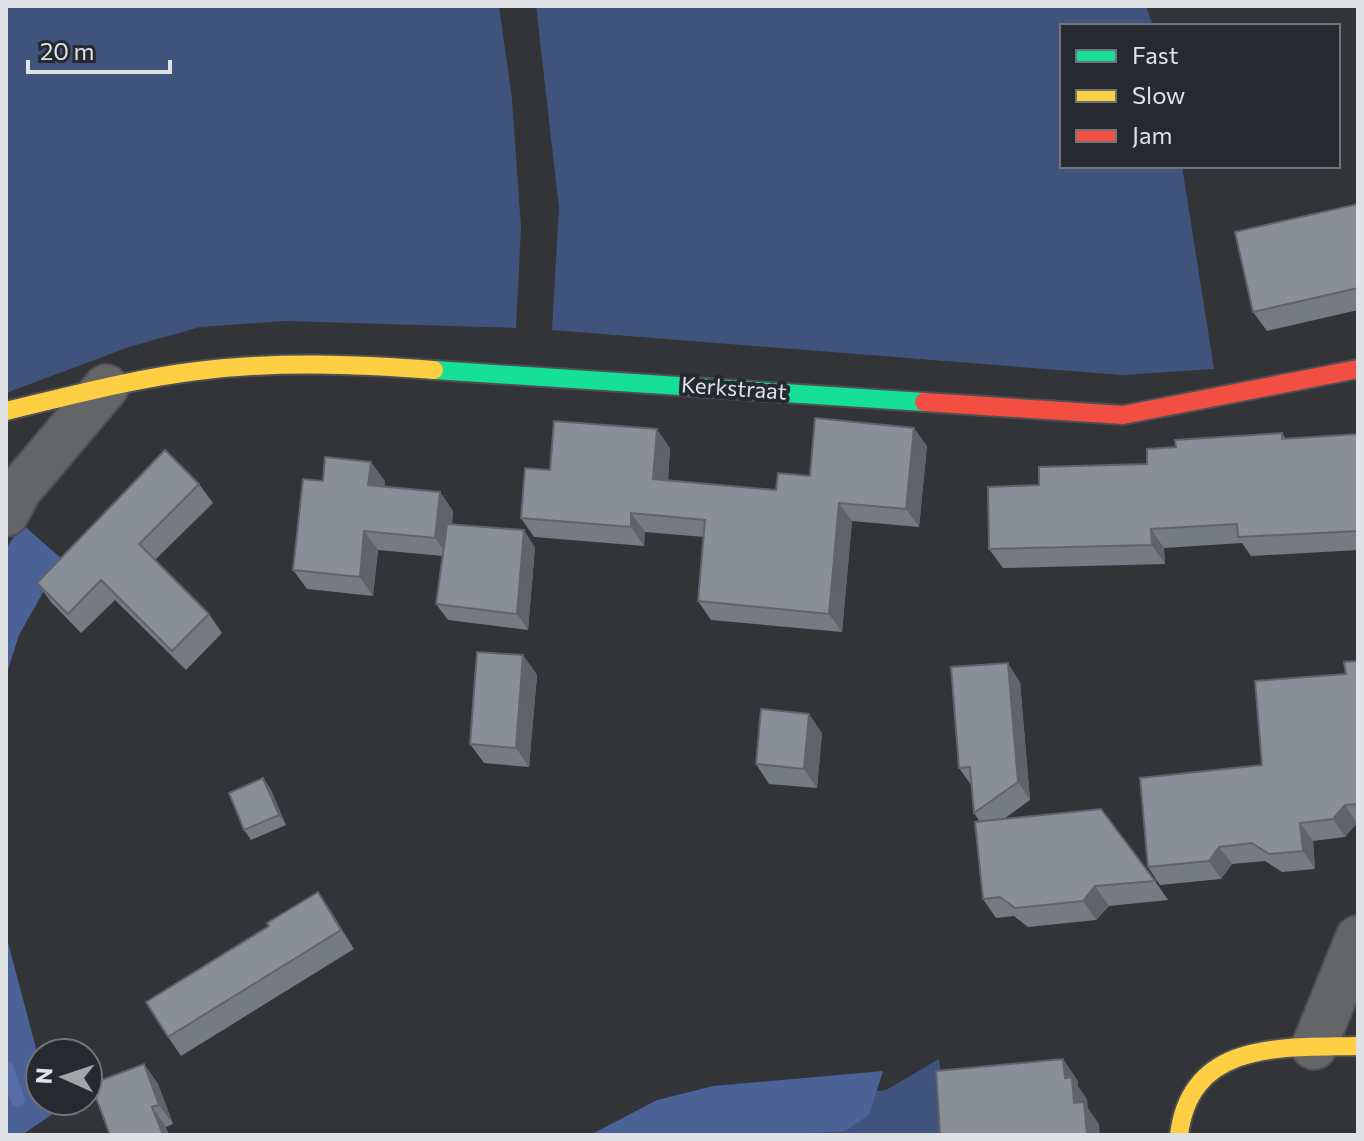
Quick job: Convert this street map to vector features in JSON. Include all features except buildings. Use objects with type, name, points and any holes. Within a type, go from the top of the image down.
[{"type":"street","name":"Kerkstraat","points":[[6,411],[106,387],[198,371],[335,363],[1123,415],[1358,369]]},
{"type":"street","points":[[6,514],[19,490],[106,387]]},
{"type":"street","points":[[1314,1047],[1358,938]]},
{"type":"street","points":[[1179,1135],[1180,1115],[1199,1084],[1224,1061],[1314,1047],[1358,1046]]},
{"type":"shaded area","points":[[6,6],[499,6],[512,99],[521,228],[516,328],[286,321],[200,327],[129,347],[6,393]]},
{"type":"shaded area","points":[[536,6],[1146,6],[1152,24],[1060,24],[1060,168],[1182,168],[1214,369],[1122,375],[552,330],[559,208]]},
{"type":"shaded area","points":[[22,524],[62,559],[19,635],[6,676],[6,549]]},
{"type":"shaded area","points":[[6,935],[33,1037],[24,1037],[24,1117],[48,1117],[22,1135],[6,1135]]},
{"type":"shaded area","points":[[939,1059],[948,1135],[779,1135],[813,1133],[874,1097],[876,1091],[886,1090]]},
{"type":"shaded area","points":[[883,1071],[869,1115],[845,1131],[779,1135],[590,1135],[657,1100],[713,1086]]},
{"type":"waterway","points":[[6,1067],[18,1100]]},
{"type":"traffic: fast","points":[[434,370],[924,402]]},
{"type":"traffic: slow","points":[[6,411],[101,388],[227,368],[316,364],[434,370]]},
{"type":"traffic: slow","points":[[1179,1135],[1187,1104],[1202,1081],[1221,1065],[1245,1055],[1272,1050],[1358,1046]]},
{"type":"traffic: jam","points":[[924,402],[1123,415],[1358,369]]}]
